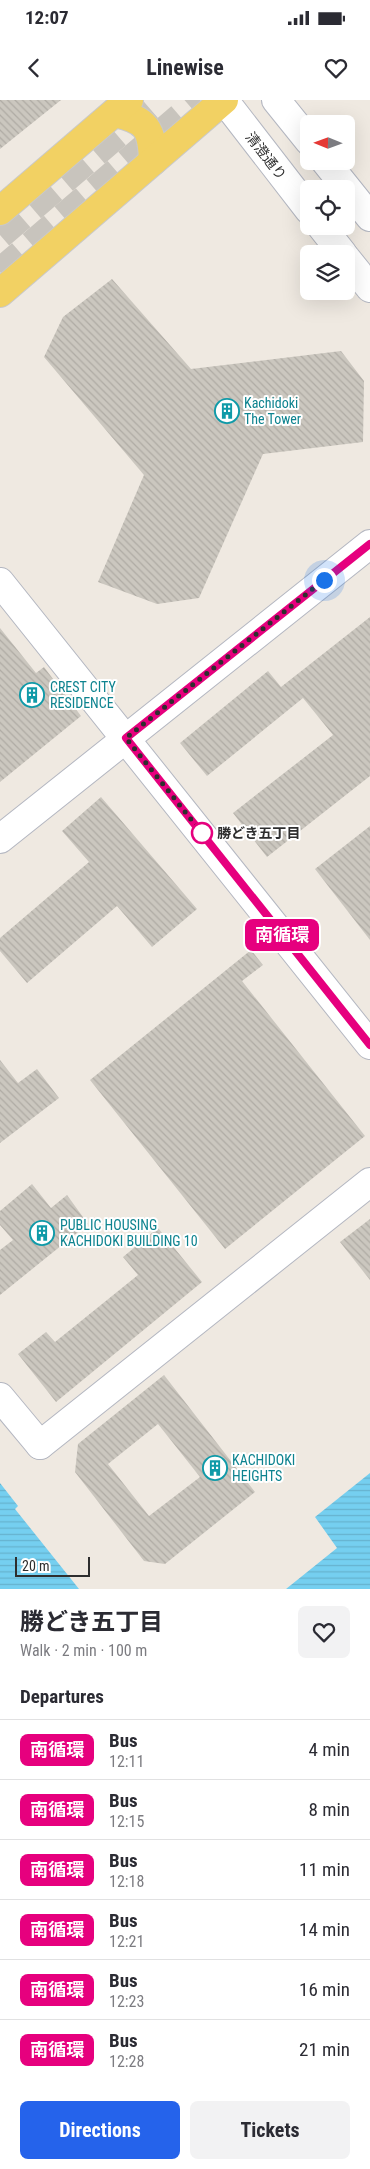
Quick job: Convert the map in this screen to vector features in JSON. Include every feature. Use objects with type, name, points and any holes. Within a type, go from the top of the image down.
[{"type":"main road","points":[[0,293],[224,100]]},
{"type":"main road","points":[[0,210],[122,106],[148,129],[152,144],[153,161]]},
{"type":"street","name":"清澄通り","points":[[224,100],[300,198]]},
{"type":"street","points":[[276,100],[300,130]]},
{"type":"street","points":[[332,170],[370,217]]},
{"type":"street","points":[[355,269],[370,288]]},
{"type":"street","points":[[0,839],[370,544]]},
{"type":"street","points":[[0,582],[370,1045]]},
{"type":"street","points":[[0,1397],[40,1445],[370,1182]]},
{"type":"water","points":[[370,1473],[370,1589],[286,1589],[337,1548],[315,1517]]},
{"type":"water","points":[[0,1483],[18,1506],[15,1509],[79,1589],[0,1589]]},
{"type":"building","points":[[0,100],[61,100],[0,149]]},
{"type":"building","name":"Kachidoki The Tower","points":[[112,279],[191,369],[341,351],[364,381],[363,442],[263,454],[199,598],[157,604],[98,582],[144,475],[44,357],[63,317]]},
{"type":"building","points":[[370,617],[370,776],[267,857],[233,813],[333,735],[303,698],[207,776],[180,743],[268,671],[281,687]]},
{"type":"building","name":"CREST CITY RESIDENCE","points":[[0,628],[36,673],[44,667],[81,716],[0,782]]},
{"type":"building","points":[[101,797],[197,909],[152,947],[117,906],[27,983],[0,951],[0,938],[89,862],[62,831]]},
{"type":"building","points":[[370,826],[370,940],[315,869]]},
{"type":"building","points":[[251,950],[263,965],[242,981],[365,1136],[225,1249],[90,1080]]},
{"type":"building","points":[[0,1060],[18,1083],[37,1069],[59,1098],[0,1143]]},
{"type":"building","name":"PUBLIC HOUSING KACHIDOKI BUILDING 10","points":[[32,1184],[51,1208],[67,1195],[88,1224],[0,1295],[0,1250],[13,1240],[0,1225],[0,1211]]},
{"type":"building","points":[[370,1219],[370,1280],[340,1242]]},
{"type":"building","points":[[158,1228],[202,1282],[56,1402],[18,1354],[46,1332],[55,1342],[138,1275],[123,1257]]},
{"type":"building","name":"KACHIDOKI HEIGHTS","points":[[164,1375],[255,1492],[165,1564],[144,1561],[75,1472],[78,1444]],"holes":[[[158,1424],[200,1477],[149,1516],[108,1464]]]},
{"type":"tunnel","points":[[0,235],[157,100]]},
{"type":"tunnel","points":[[0,272],[200,100]]},
{"type":"bus line","name":"南循環","points":[[370,544],[126,738],[370,1045]]},
{"type":"place","name":"Kachidoki The Tower","points":[[227,411]]},
{"type":"place","name":"CREST CITY RESIDENCE","points":[[32,695]]},
{"type":"place","name":"勝どき五丁目","points":[[202,833]]},
{"type":"place","name":"PUBLIC HOUSING KACHIDOKI BUILDING 10","points":[[42,1233]]},
{"type":"place","name":"KACHIDOKI HEIGHTS","points":[[215,1468]]},
{"type":"route","points":[[202,833],[126,738],[324,580]]}]
